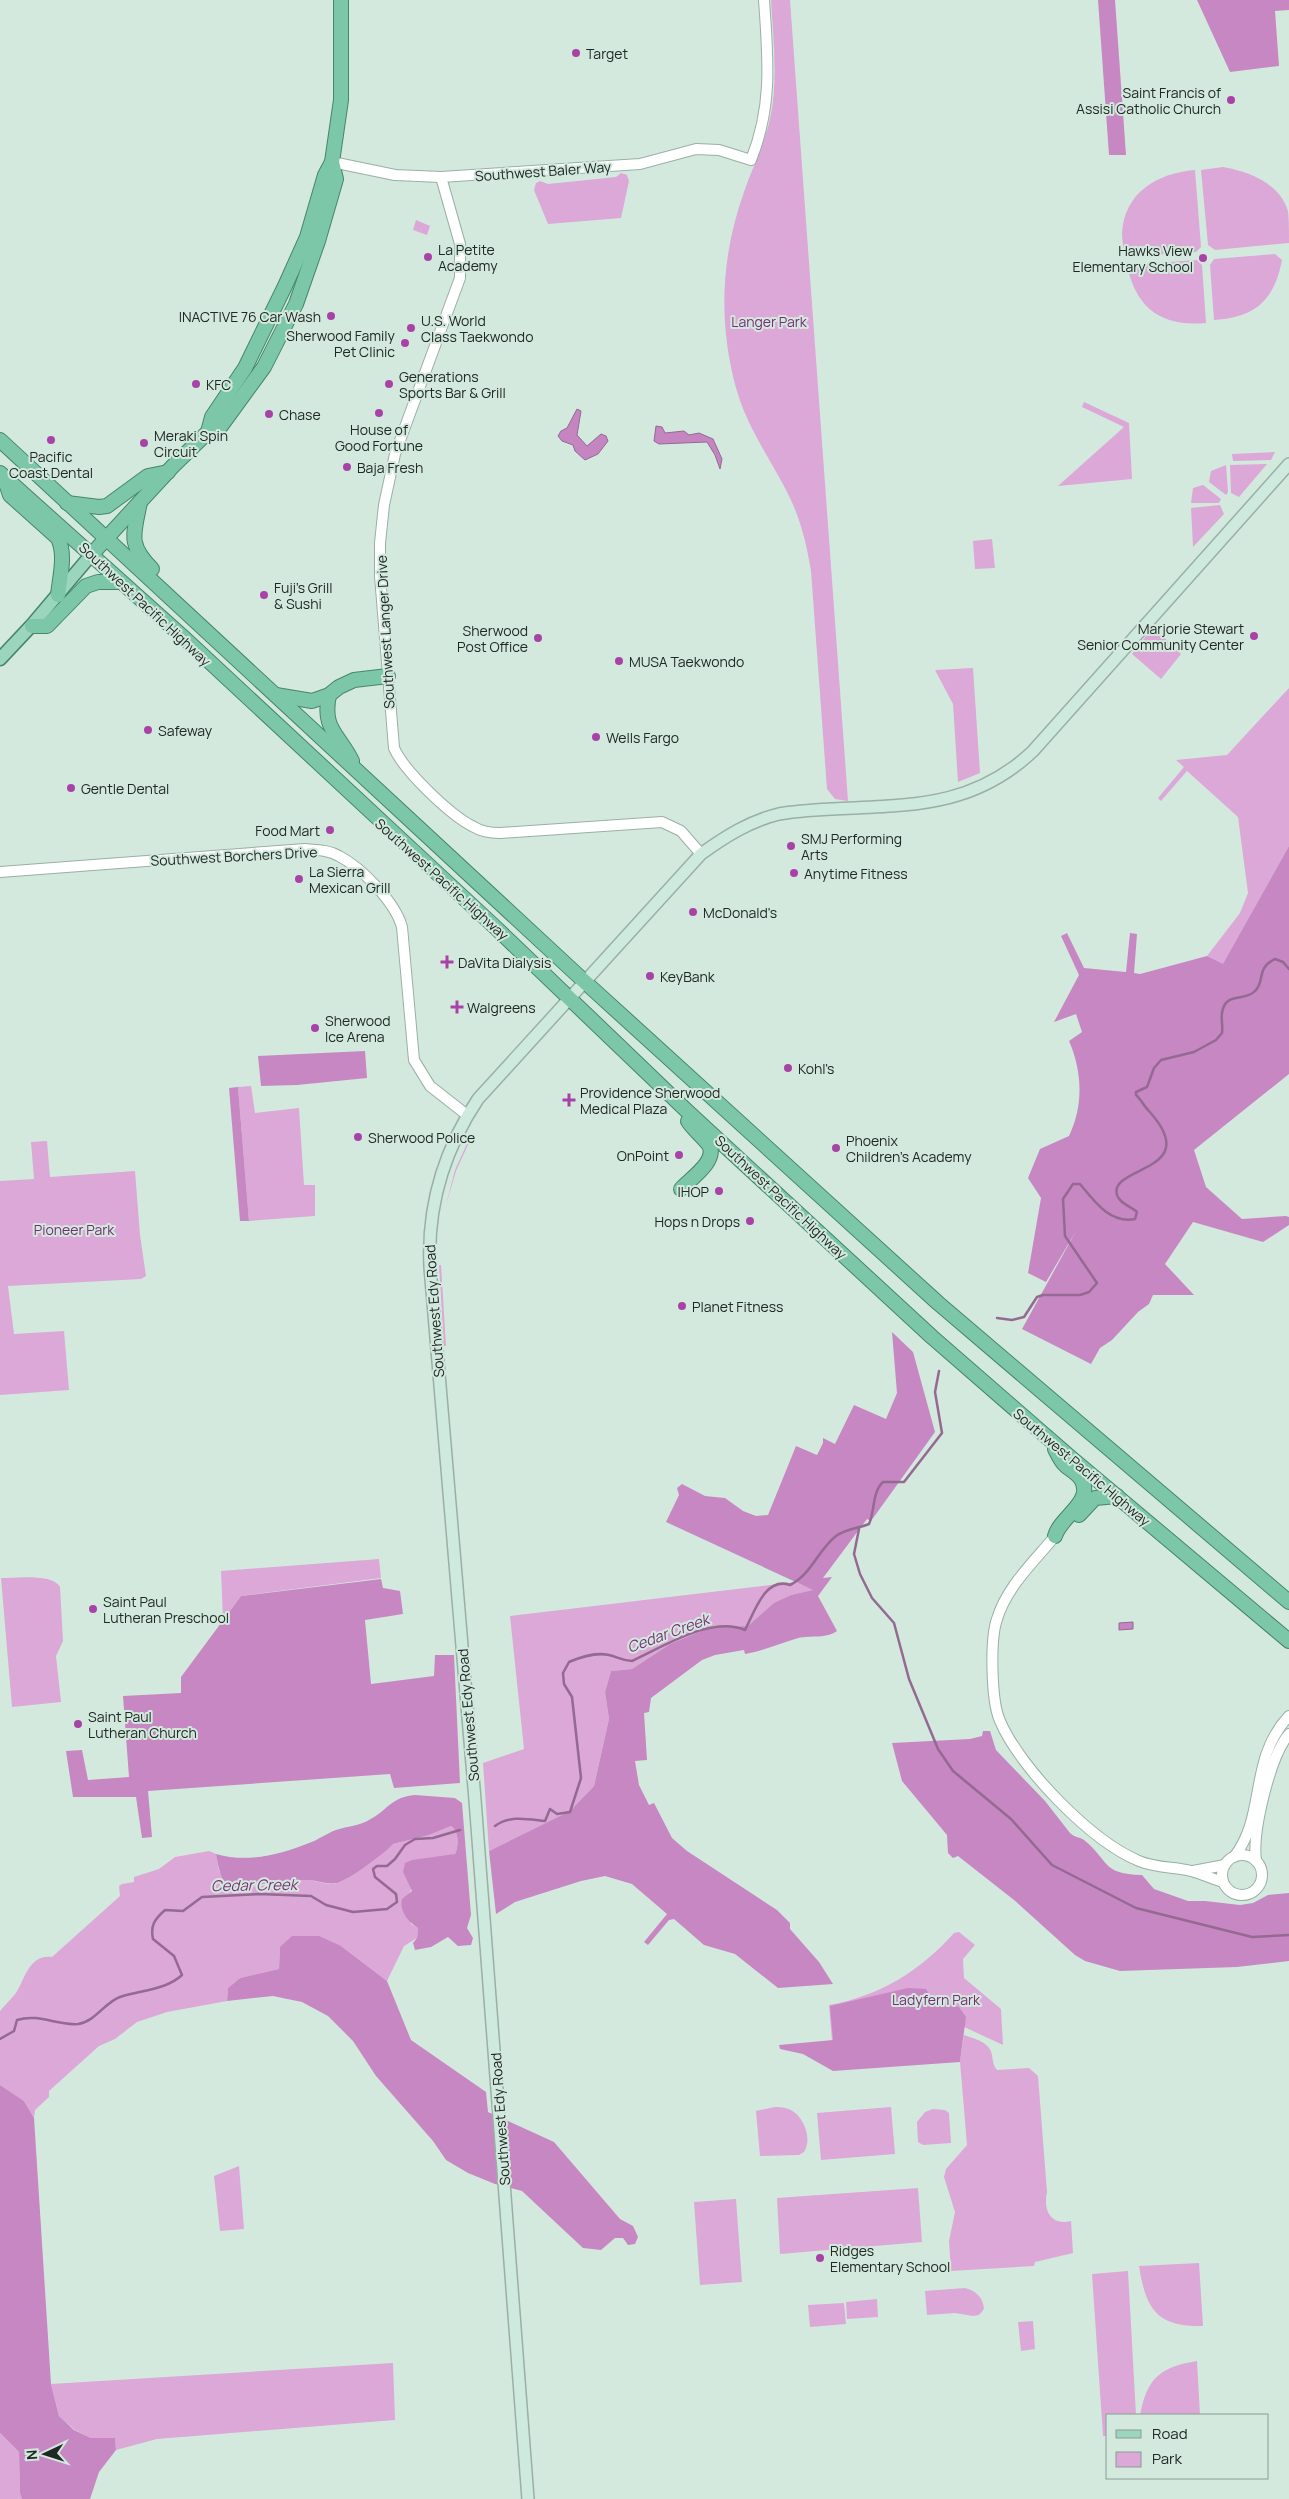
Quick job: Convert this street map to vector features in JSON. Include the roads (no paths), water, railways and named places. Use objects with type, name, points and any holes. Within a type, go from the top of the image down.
[{"type":"highway","points":[[91,555],[208,432],[221,426],[267,362],[296,304],[318,241],[336,179],[332,162],[341,92],[341,0]]},
{"type":"highway","points":[[208,432],[212,417],[245,368],[282,292],[307,237],[325,175],[332,162]]},
{"type":"highway","points":[[267,362],[267,346],[280,314],[282,292]]},
{"type":"highway","name":"Southwest Pacific Highway","points":[[0,440],[585,982],[938,1303],[1289,1602]]},
{"type":"highway","points":[[67,503],[99,508],[107,506],[148,476],[168,472]]},
{"type":"highway","points":[[2,474],[10,495],[48,528],[60,544],[62,560],[58,595]]},
{"type":"highway","name":"Southwest Pacific Highway","points":[[2,474],[571,999],[687,1111],[898,1306],[1049,1439],[1289,1641]]},
{"type":"highway","points":[[140,502],[134,541],[136,551],[196,610],[198,623]]},
{"type":"highway","points":[[32,626],[48,626],[79,593],[92,583],[121,582]]},
{"type":"highway","points":[[276,695],[308,701],[329,695],[339,686],[354,680],[388,676]]},
{"type":"highway","points":[[329,695],[326,713],[328,724],[342,741],[356,770]]},
{"type":"highway","points":[[681,1189],[708,1162],[711,1151],[708,1144],[689,1123],[687,1111]]},
{"type":"highway","points":[[1049,1439],[1064,1465],[1081,1479],[1084,1490],[1080,1503],[1056,1530],[1055,1536],[1061,1536],[1095,1498],[1116,1496]]},
{"type":"main road","name":"Southwest Edy Road","points":[[528,2499],[475,1800],[429,1254],[431,1216],[440,1175],[467,1115],[492,1083],[571,999],[701,854],[742,827],[779,814],[944,800],[983,787],[1008,772],[1033,751],[1289,464]]},
{"type":"main road","points":[[0,659],[32,626],[91,555]]},
{"type":"street","name":"Southwest Baler Way","points":[[332,162],[395,175],[441,178],[640,164],[696,149],[719,150],[751,160],[763,124],[768,90],[764,0]]},
{"type":"street","name":"Southwest Langer Drive","points":[[441,178],[460,244],[462,270],[452,306],[395,454],[386,492],[380,543],[380,568],[393,742],[399,759],[408,770],[455,814],[472,826],[495,833],[662,822],[681,831],[701,854]]},
{"type":"street","name":"Southwest Borchers Drive","points":[[0,872],[306,849],[326,851],[339,856],[380,892],[396,912],[402,927],[414,1060],[430,1086],[467,1115]]},
{"type":"street","points":[[1055,1536],[1012,1587],[996,1621],[992,1655],[999,1720],[1031,1771],[1081,1822],[1107,1845],[1141,1862],[1193,1871],[1224,1882]]},
{"type":"street","points":[[1193,1871],[1225,1864],[1234,1857],[1247,1837],[1261,1768],[1268,1748],[1289,1716]]},
{"type":"street","points":[[1225,1864],[1223,1870],[1226,1887],[1236,1894],[1253,1892],[1261,1880],[1261,1871],[1256,1861],[1256,1835],[1268,1777],[1281,1744],[1289,1734]]},
{"type":"street","points":[[1234,1857],[1246,1855],[1256,1861]]},
{"type":"waterway","name":"Cedar Creek","points":[[997,1318],[1012,1320],[1024,1317],[1037,1297],[1043,1295],[1080,1295],[1089,1292],[1097,1283],[1065,1236],[1063,1199],[1073,1184],[1080,1184],[1097,1204],[1110,1215],[1126,1220],[1135,1219],[1137,1212],[1118,1198],[1118,1185],[1126,1178],[1151,1165],[1161,1157],[1166,1146],[1163,1131],[1136,1095],[1136,1092],[1147,1087],[1154,1068],[1161,1060],[1194,1052],[1216,1040],[1222,1033],[1224,1006],[1231,999],[1246,996],[1255,991],[1260,983],[1263,971],[1269,963],[1275,959],[1283,962],[1289,969]]},
{"type":"waterway","name":"Cedar Creek","points":[[495,1826],[513,1819],[545,1821],[550,1809],[557,1814],[570,1812],[581,1778],[572,1697],[564,1684],[563,1673],[569,1662],[599,1654],[632,1661],[673,1641],[703,1630],[732,1626],[745,1630],[767,1591],[774,1586],[781,1584],[790,1585],[797,1581],[836,1536],[844,1531],[869,1524],[879,1486],[883,1482],[904,1482],[942,1433],[935,1392],[939,1371]]},
{"type":"waterway","points":[[859,1529],[854,1554],[860,1574],[872,1598],[894,1623],[909,1679],[938,1749],[953,1771],[1011,1819],[1052,1865],[1136,1908],[1252,1937],[1289,1935]]},
{"type":"waterway","name":"Cedar Creek","points":[[0,2039],[14,2031],[17,2020],[33,2018],[78,2024],[90,2020],[120,1997],[161,1987],[176,1980],[182,1975],[174,1956],[153,1939],[152,1930],[154,1923],[165,1910],[183,1911],[202,1897],[259,1894],[311,1896],[326,1905],[353,1912],[387,1909],[397,1902],[396,1894],[375,1877],[373,1869],[377,1866],[387,1866],[395,1859],[405,1845],[415,1839],[433,1838],[460,1830]]},
{"type":"place","name":"Target","points":[[576,53]]},
{"type":"place","name":"Saint Francis of Assisi Catholic Church","points":[[1231,100]]},
{"type":"place","name":"La Petite Academy","points":[[428,257]]},
{"type":"place","name":"Hawks View Elementary School","points":[[1203,258]]},
{"type":"place","name":"INACTIVE 76 Car Wash","points":[[331,316]]},
{"type":"place","name":"U.S. World Class Taekwondo","points":[[411,328]]},
{"type":"place","name":"Sherwood Family Pet Clinic","points":[[405,343]]},
{"type":"place","name":"KFC","points":[[196,384]]},
{"type":"place","name":"Generations Sports Bar & Grill","points":[[389,384]]},
{"type":"place","name":"House of Good Fortune","points":[[379,413]]},
{"type":"place","name":"Chase","points":[[269,414]]},
{"type":"place","name":"Pacific Coast Dental","points":[[51,440]]},
{"type":"place","name":"Meraki Spin Circuit","points":[[144,443]]},
{"type":"place","name":"Baja Fresh","points":[[347,467]]},
{"type":"place","name":"Fuji's Grill & Sushi","points":[[264,595]]},
{"type":"place","name":"Marjorie Stewart Senior Community Center","points":[[1254,636]]},
{"type":"place","name":"Sherwood Post Office","points":[[538,638]]},
{"type":"place","name":"MUSA Taekwondo","points":[[619,661]]},
{"type":"place","name":"Safeway","points":[[148,730]]},
{"type":"place","name":"Wells Fargo","points":[[596,737]]},
{"type":"place","name":"Gentle Dental","points":[[71,788]]},
{"type":"place","name":"Food Mart","points":[[330,830]]},
{"type":"place","name":"SMJ Performing Arts","points":[[791,846]]},
{"type":"place","name":"Anytime Fitness","points":[[794,873]]},
{"type":"place","name":"La Sierra Mexican Grill","points":[[299,879]]},
{"type":"place","name":"McDonald's","points":[[693,912]]},
{"type":"place","name":"DaVita Dialysis","points":[[447,962]]},
{"type":"place","name":"KeyBank","points":[[650,976]]},
{"type":"place","name":"Walgreens","points":[[457,1007]]},
{"type":"place","name":"Sherwood Ice Arena","points":[[315,1028]]},
{"type":"place","name":"Kohl's","points":[[788,1068]]},
{"type":"place","name":"Providence Sherwood Medical Plaza","points":[[569,1100]]},
{"type":"place","name":"Sherwood Police","points":[[358,1137]]},
{"type":"place","name":"Phoenix Children's Academy","points":[[836,1148]]},
{"type":"place","name":"OnPoint","points":[[679,1155]]},
{"type":"place","name":"IHOP","points":[[719,1191]]},
{"type":"place","name":"Hops n Drops","points":[[750,1221]]},
{"type":"place","name":"Planet Fitness","points":[[682,1306]]},
{"type":"place","name":"Saint Paul Lutheran Preschool","points":[[93,1609]]},
{"type":"place","name":"Saint Paul Lutheran Church","points":[[78,1724]]},
{"type":"place","name":"Ridges Elementary School","points":[[820,2258]]},
{"type":"park label","name":"Langer Park","points":[[769,321]]},
{"type":"park label","name":"Pioneer Park","points":[[74,1229]]},
{"type":"park label","name":"Ladyfern Park","points":[[936,1999]]}]
